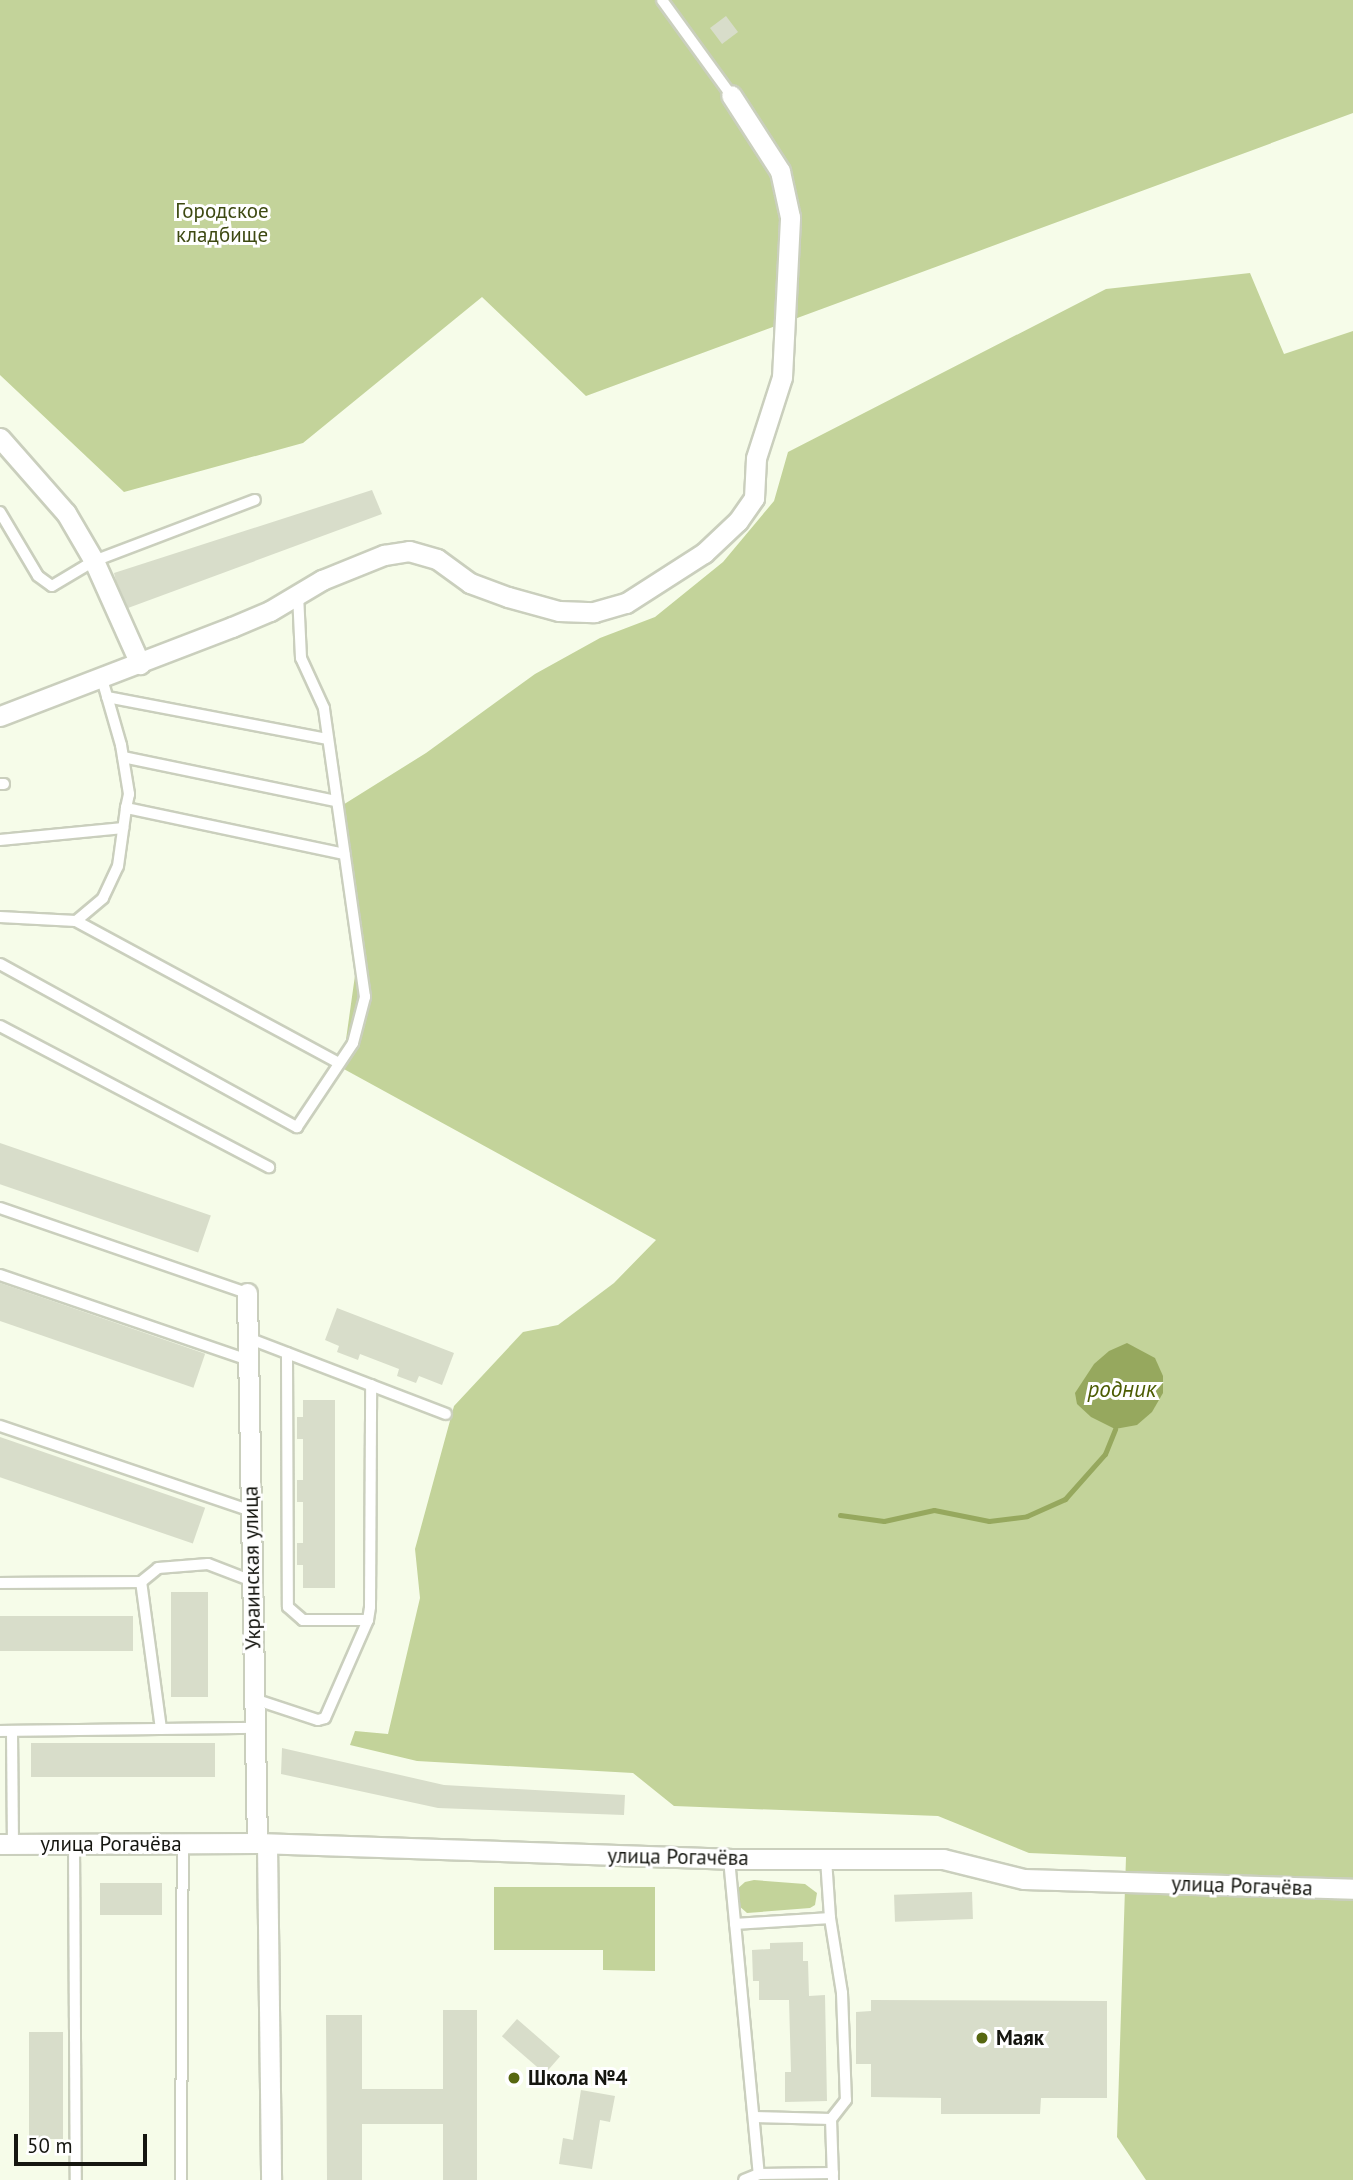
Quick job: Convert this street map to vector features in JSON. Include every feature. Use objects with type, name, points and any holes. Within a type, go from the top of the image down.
[{"type":"street","points":[[0,716],[104,688],[140,664],[270,611],[322,580],[384,555],[409,551],[437,559],[470,583],[508,597],[559,611],[594,612],[626,603],[668,579],[704,553],[737,521],[754,498],[756,458],[780,385],[790,218],[780,171],[731,95]]},
{"type":"street","points":[[0,438],[66,513],[94,561],[140,664]]},
{"type":"street","name":"Украинская улица","points":[[247,1293],[254,1699],[262,1843],[271,2180]]},
{"type":"street","name":"улица Рогачёва","points":[[7,1844],[262,1843],[729,1859],[943,1860],[1024,1879],[1348,1887]]},
{"type":"lane","points":[[662,0],[731,95]]},
{"type":"lane","points":[[0,512],[38,576],[52,586],[94,561],[255,500]]},
{"type":"lane","points":[[0,964],[297,1127],[353,1043],[365,997],[324,708],[301,658],[298,594]]},
{"type":"lane","points":[[76,921],[103,898],[118,866],[129,794],[123,757],[104,688],[328,739]]},
{"type":"lane","points":[[123,757],[336,801]]},
{"type":"lane","points":[[127,808],[344,854]]},
{"type":"lane","points":[[0,840],[124,828]]},
{"type":"lane","points":[[0,917],[76,921],[339,1063]]},
{"type":"lane","points":[[0,1026],[269,1167]]},
{"type":"lane","points":[[0,1208],[247,1293]]},
{"type":"lane","points":[[0,1275],[248,1360]]},
{"type":"lane","points":[[248,1338],[446,1414]]},
{"type":"lane","points":[[287,1353],[286,1600],[291,1612],[303,1620],[368,1620]]},
{"type":"lane","points":[[254,1699],[318,1720],[325,1718],[368,1620],[371,1385]]},
{"type":"lane","points":[[0,1426],[251,1511]]},
{"type":"lane","points":[[0,1583],[141,1582],[158,1568],[208,1564],[252,1581]]},
{"type":"lane","points":[[141,1582],[161,1729]]},
{"type":"lane","points":[[0,1731],[255,1728]]},
{"type":"lane","points":[[7,1844],[12,1731]]},
{"type":"lane","points":[[181,2180],[183,1843]]},
{"type":"lane","points":[[74,1844],[76,2180]]},
{"type":"lane","points":[[729,1859],[759,2174]]},
{"type":"lane","points":[[744,2180],[759,2174],[833,2176],[831,2119],[846,2100],[842,1993],[830,1918],[826,1859]]},
{"type":"lane","points":[[735,1924],[830,1918]]},
{"type":"lane","points":[[754,2117],[831,2119]]},
{"type":"green space","name":"Городское кладбище","points":[[0,0],[1353,0],[1353,113],[586,396],[482,297],[303,443],[124,492],[0,375]]},
{"type":"green space","points":[[1250,273],[1284,354],[1353,331],[1353,2180],[1146,2180],[1117,2137],[1126,1857],[1029,1853],[938,1816],[674,1806],[633,1773],[417,1761],[350,1745],[355,1731],[388,1734],[420,1598],[415,1549],[454,1406],[523,1332],[558,1325],[614,1283],[656,1240],[342,1068],[358,954],[338,808],[426,753],[535,674],[600,638],[655,617],[723,562],[774,501],[788,452],[1106,289]]},
{"type":"green space","points":[[754,1880],[805,1884],[817,1893],[815,1905],[810,1908],[747,1913],[738,1905],[736,1890],[745,1882]]},
{"type":"green space","points":[[494,1887],[655,1887],[655,1971],[603,1970],[603,1950],[494,1950]]},
{"type":"water","name":"родник","points":[[1127,1343],[1155,1358],[1163,1376],[1163,1393],[1152,1412],[1137,1425],[1115,1429],[1091,1417],[1077,1404],[1075,1393],[1094,1364],[1109,1351]]},
{"type":"building","points":[[726,16],[738,32],[722,44],[710,28]]},
{"type":"building","points":[[372,490],[382,514],[128,608],[116,581],[114,573]]},
{"type":"building","points":[[0,1143],[211,1216],[198,1252],[0,1184]]},
{"type":"building","points":[[0,1283],[205,1354],[193,1388],[0,1321]]},
{"type":"building","points":[[337,1308],[454,1353],[442,1385],[419,1376],[416,1383],[397,1376],[399,1369],[360,1354],[358,1360],[337,1352],[339,1346],[325,1340]]},
{"type":"building","points":[[303,1400],[335,1400],[335,1588],[303,1588],[303,1565],[297,1565],[297,1543],[303,1543],[303,1502],[297,1502],[297,1480],[303,1480],[303,1439],[297,1439],[297,1417],[303,1417]]},
{"type":"building","points":[[0,1437],[205,1508],[193,1544],[0,1477]]},
{"type":"building","points":[[171,1592],[208,1592],[208,1697],[171,1697]]},
{"type":"building","points":[[0,1616],[133,1616],[133,1651],[0,1651]]},
{"type":"building","points":[[31,1743],[215,1743],[215,1777],[31,1777]]},
{"type":"building","points":[[282,1748],[444,1785],[625,1795],[624,1815],[438,1808],[281,1774]]},
{"type":"building","points":[[100,1883],[162,1883],[162,1915],[100,1915]]},
{"type":"building","points":[[972,1892],[973,1919],[895,1922],[894,1895]]},
{"type":"building","points":[[803,1942],[803,1961],[808,1961],[809,1996],[825,1995],[827,2101],[785,2102],[785,2072],[791,2072],[789,2000],[759,2000],[759,1981],[753,1981],[752,1950],[770,1949],[770,1943]]},
{"type":"building","name":"Маяк","points":[[871,2000],[1107,2001],[1107,2098],[1041,2098],[1040,2114],[941,2114],[941,2098],[871,2097],[871,2064],[856,2064],[856,2012],[871,2011]]},
{"type":"building","points":[[443,2010],[477,2010],[477,2180],[443,2180],[443,2124],[362,2124],[362,2180],[327,2180],[326,2015],[362,2015],[362,2089],[443,2089]]},
{"type":"building","points":[[517,2019],[560,2056],[545,2074],[502,2036]]},
{"type":"building","points":[[29,2032],[63,2032],[63,2139],[29,2139]]},
{"type":"building","points":[[581,2090],[615,2096],[610,2122],[600,2120],[592,2169],[559,2164],[563,2138],[573,2140]]},
{"type":"waterway","points":[[840,1515],[884,1521],[934,1510],[989,1521],[1027,1516],[1065,1499],[1105,1454],[1115,1429]]},
{"type":"place","name":"Маяк","points":[[982,2038]]},
{"type":"place","name":"Школа №4","points":[[514,2078]]}]
